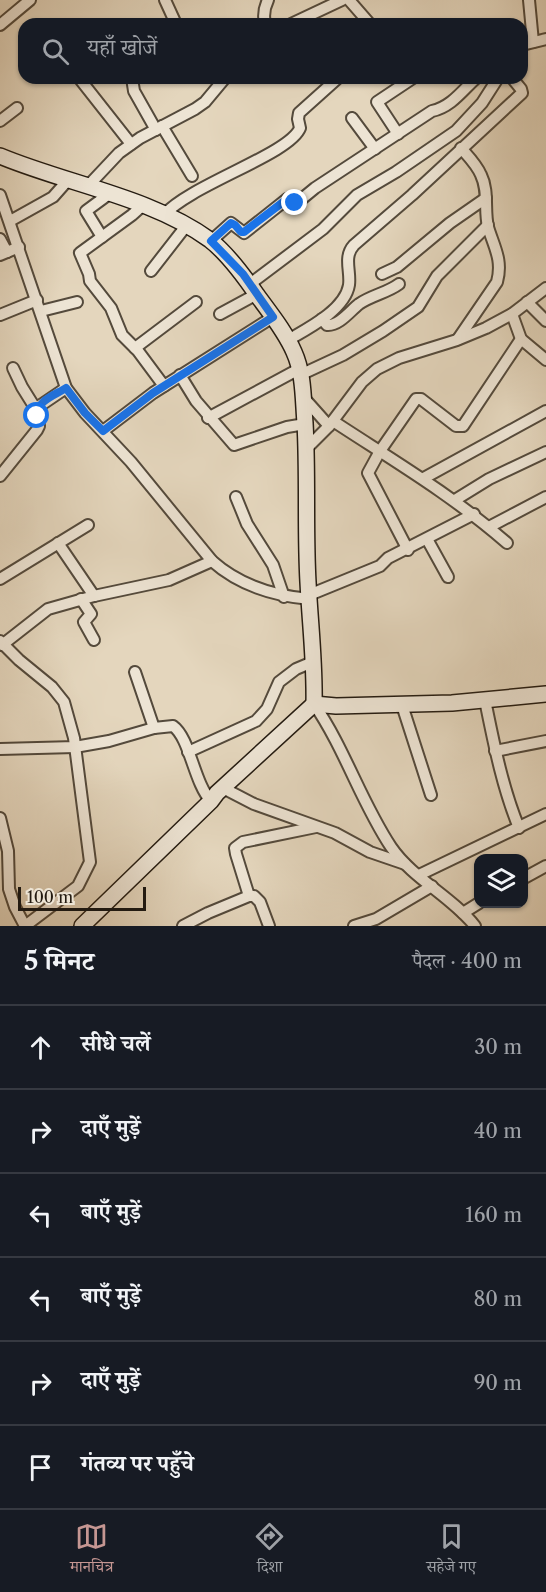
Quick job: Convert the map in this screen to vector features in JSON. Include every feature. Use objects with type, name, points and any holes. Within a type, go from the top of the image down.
[{"type":"street","points":[[0,25],[30,0]]},
{"type":"street","points":[[165,0],[173,18]]},
{"type":"street","points":[[265,18],[264,7],[268,0]]},
{"type":"street","points":[[304,18],[342,0]]},
{"type":"street","points":[[349,0],[365,18]]},
{"type":"street","points":[[528,22],[529,0]]},
{"type":"street","points":[[528,43],[546,39]]},
{"type":"street","points":[[84,84],[131,144]]},
{"type":"street","points":[[133,84],[134,91],[192,176]]},
{"type":"street","points":[[87,187],[107,163],[131,144],[205,102],[220,84]]},
{"type":"street","points":[[164,214],[186,196],[246,166],[295,137],[300,128],[299,113],[331,84]]},
{"type":"street","points":[[398,134],[377,102],[404,84]]},
{"type":"street","points":[[211,241],[231,223],[244,232],[287,199],[290,198],[297,203],[315,188],[432,111],[444,108],[470,84]]},
{"type":"street","points":[[220,315],[323,229],[357,195],[396,172],[456,131],[482,104],[494,84]]},
{"type":"street","points":[[288,340],[322,319],[345,294],[348,285],[348,253],[351,249],[522,93],[517,84]]},
{"type":"street","points":[[0,121],[17,108]]},
{"type":"street","points":[[352,118],[375,149]]},
{"type":"street","points":[[458,340],[496,282],[500,271],[498,251],[488,225],[481,174],[461,148]]},
{"type":"street","points":[[0,156],[164,214],[211,241],[253,289],[288,340],[294,353],[304,398],[309,597],[315,661],[314,704],[336,738],[391,846],[405,864],[475,926]]},
{"type":"street","points":[[10,221],[53,197],[68,180]]},
{"type":"street","points":[[102,237],[86,211],[109,194]]},
{"type":"street","points":[[0,195],[66,388],[85,413],[131,462],[212,561],[223,571],[284,597],[309,597],[380,566],[388,558],[474,514]]},
{"type":"street","points":[[382,274],[394,269],[450,223],[486,198]]},
{"type":"street","points":[[142,206],[81,251],[81,255],[90,281],[111,308],[122,335],[164,386]]},
{"type":"street","points":[[208,418],[299,372],[343,355],[383,331],[417,307],[437,276],[488,225]]},
{"type":"street","points":[[151,271],[186,226]]},
{"type":"street","points":[[0,239],[4,253],[19,247]]},
{"type":"street","points":[[322,319],[327,325],[334,324],[365,301],[399,284]]},
{"type":"street","points":[[307,448],[331,424],[362,382],[377,369],[399,358],[458,340],[512,314],[546,288]]},
{"type":"street","points":[[0,315],[37,300]]},
{"type":"street","points":[[41,311],[77,302]]},
{"type":"street","points":[[135,348],[196,302]]},
{"type":"street","points":[[527,302],[546,321]]},
{"type":"street","points":[[512,314],[521,339],[546,360]]},
{"type":"street","points":[[103,431],[180,375],[273,317]]},
{"type":"street","points":[[408,549],[368,473],[380,451],[416,399],[421,399],[456,426],[463,426],[521,339]]},
{"type":"street","points":[[0,476],[37,430],[39,422],[37,411],[13,368]]},
{"type":"street","points":[[180,375],[208,418],[234,445],[287,427],[305,424]]},
{"type":"street","points":[[37,411],[40,404],[66,388]]},
{"type":"street","points":[[304,398],[331,424],[424,478],[474,514],[507,543]]},
{"type":"street","points":[[424,478],[546,411]]},
{"type":"street","points":[[455,500],[489,479],[546,452]]},
{"type":"street","points":[[236,497],[247,524],[273,565],[284,597]]},
{"type":"street","points":[[489,527],[546,497]]},
{"type":"street","points":[[0,579],[88,525]]},
{"type":"street","points":[[427,539],[448,577]]},
{"type":"street","points":[[58,543],[94,596]]},
{"type":"street","points":[[0,818],[8,851],[9,889],[25,926],[78,886],[90,862],[75,747],[66,711],[59,694],[1,643],[48,609],[81,599],[169,580],[212,561]]},
{"type":"street","points":[[81,599],[91,614],[84,622],[93,640]]},
{"type":"street","points":[[188,752],[256,721],[267,709],[279,681],[296,669],[315,661]]},
{"type":"street","points":[[135,672],[154,728]]},
{"type":"street","points":[[70,926],[314,704],[402,705],[546,694]]},
{"type":"street","points":[[485,699],[495,751],[519,828]]},
{"type":"street","points":[[402,705],[431,795]]},
{"type":"street","points":[[0,746],[75,747],[168,726],[177,729],[195,773],[214,795],[316,826],[335,833],[385,859],[405,864]]},
{"type":"street","points":[[495,751],[546,741]]},
{"type":"street","points":[[82,926],[145,867],[214,795]]},
{"type":"street","points":[[419,875],[546,814]]},
{"type":"street","points":[[249,896],[236,854],[235,849],[238,845],[316,826]]},
{"type":"street","points":[[528,876],[545,869]]},
{"type":"street","points":[[354,926],[377,922],[432,886]]},
{"type":"street","points":[[183,926],[202,922],[249,896],[254,896],[260,902],[269,926]]},
{"type":"street","points":[[463,913],[474,906]]},
{"type":"route","points":[[37,416],[40,404],[66,388],[85,413],[103,431],[153,393],[273,317],[243,274],[211,241],[228,224],[233,223],[242,233],[287,199],[290,198],[295,203]]}]
